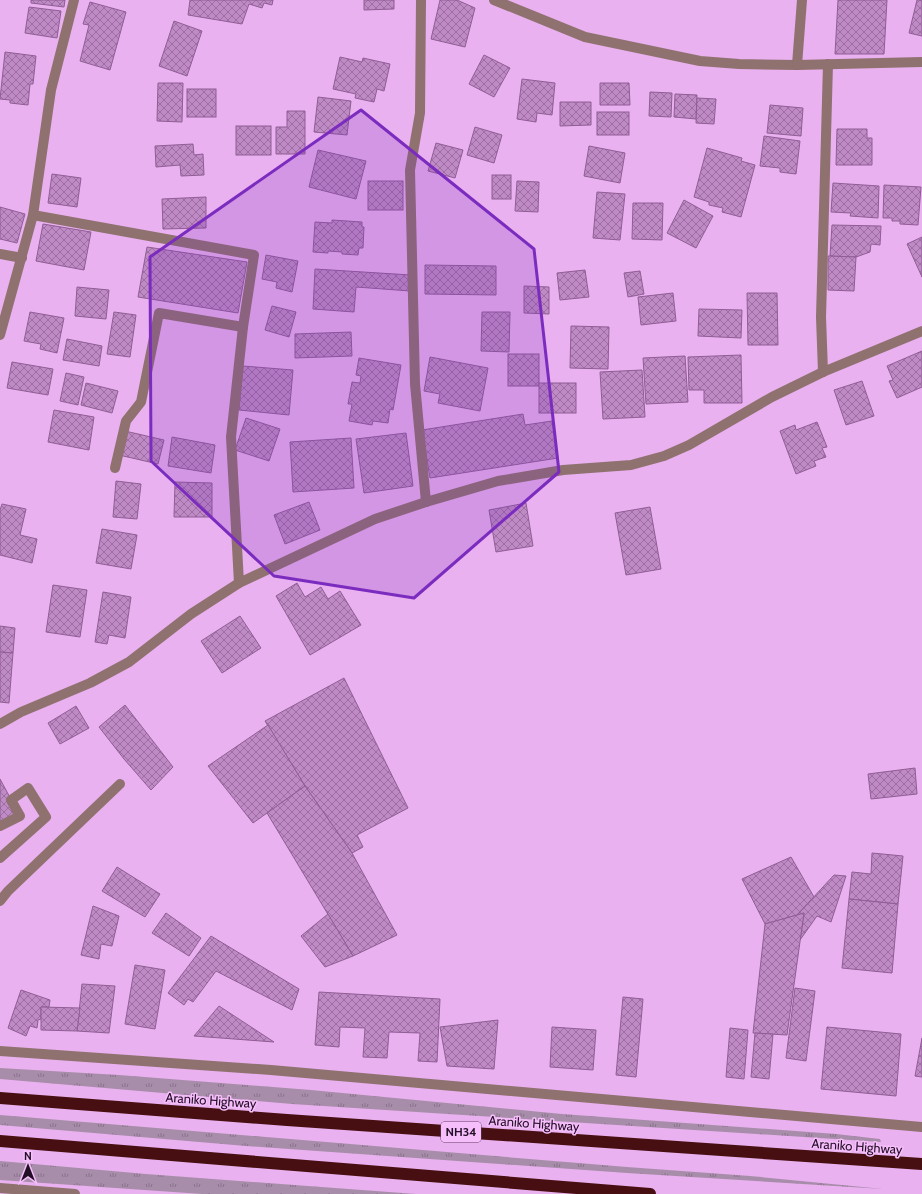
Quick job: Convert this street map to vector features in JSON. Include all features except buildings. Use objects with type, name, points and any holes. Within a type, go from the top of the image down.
[{"type":"highway","name":"Araniko Highway","points":[[0,1098],[922,1164]]},
{"type":"highway","points":[[0,1141],[650,1194]]},
{"type":"street","points":[[0,335],[33,215],[51,90],[74,0]]},
{"type":"street","points":[[420,0],[420,114],[410,170],[415,384],[426,502]]},
{"type":"street","points":[[494,0],[585,38],[700,61],[739,64],[797,65],[922,62]]},
{"type":"street","points":[[797,65],[802,0]]},
{"type":"street","points":[[823,372],[821,317],[828,64]]},
{"type":"street","points":[[33,215],[254,255],[243,327],[231,438],[239,583]]},
{"type":"street","points":[[0,254],[22,258]]},
{"type":"street","points":[[115,468],[126,421],[142,402],[159,313],[243,327]]},
{"type":"street","points":[[0,724],[20,712],[90,683],[129,662],[191,614],[239,583],[375,519],[498,481],[563,470],[631,465],[664,456],[689,445],[772,397],[823,372],[922,331]]},
{"type":"street","points":[[0,901],[8,890],[120,784]]},
{"type":"street","points":[[0,826],[20,816],[11,800],[28,788],[46,817],[0,858]]},
{"type":"street","points":[[0,1051],[271,1070],[922,1127]]},
{"type":"street","points":[[2,1190],[75,1194]]},
{"type":"highlighted area","points":[[361,110],[534,249],[559,472],[414,598],[274,576],[151,461],[150,257]]},
{"type":"green space","points":[[0,1068],[119,1075],[311,1090],[562,1114],[836,1134],[880,1139],[881,1142],[292,1104],[0,1079]]},
{"type":"green space","points":[[0,1115],[750,1176],[883,1189],[627,1173],[246,1146],[0,1125]]},
{"type":"green space","points":[[0,1161],[146,1174],[416,1194],[202,1194],[0,1180]]}]
